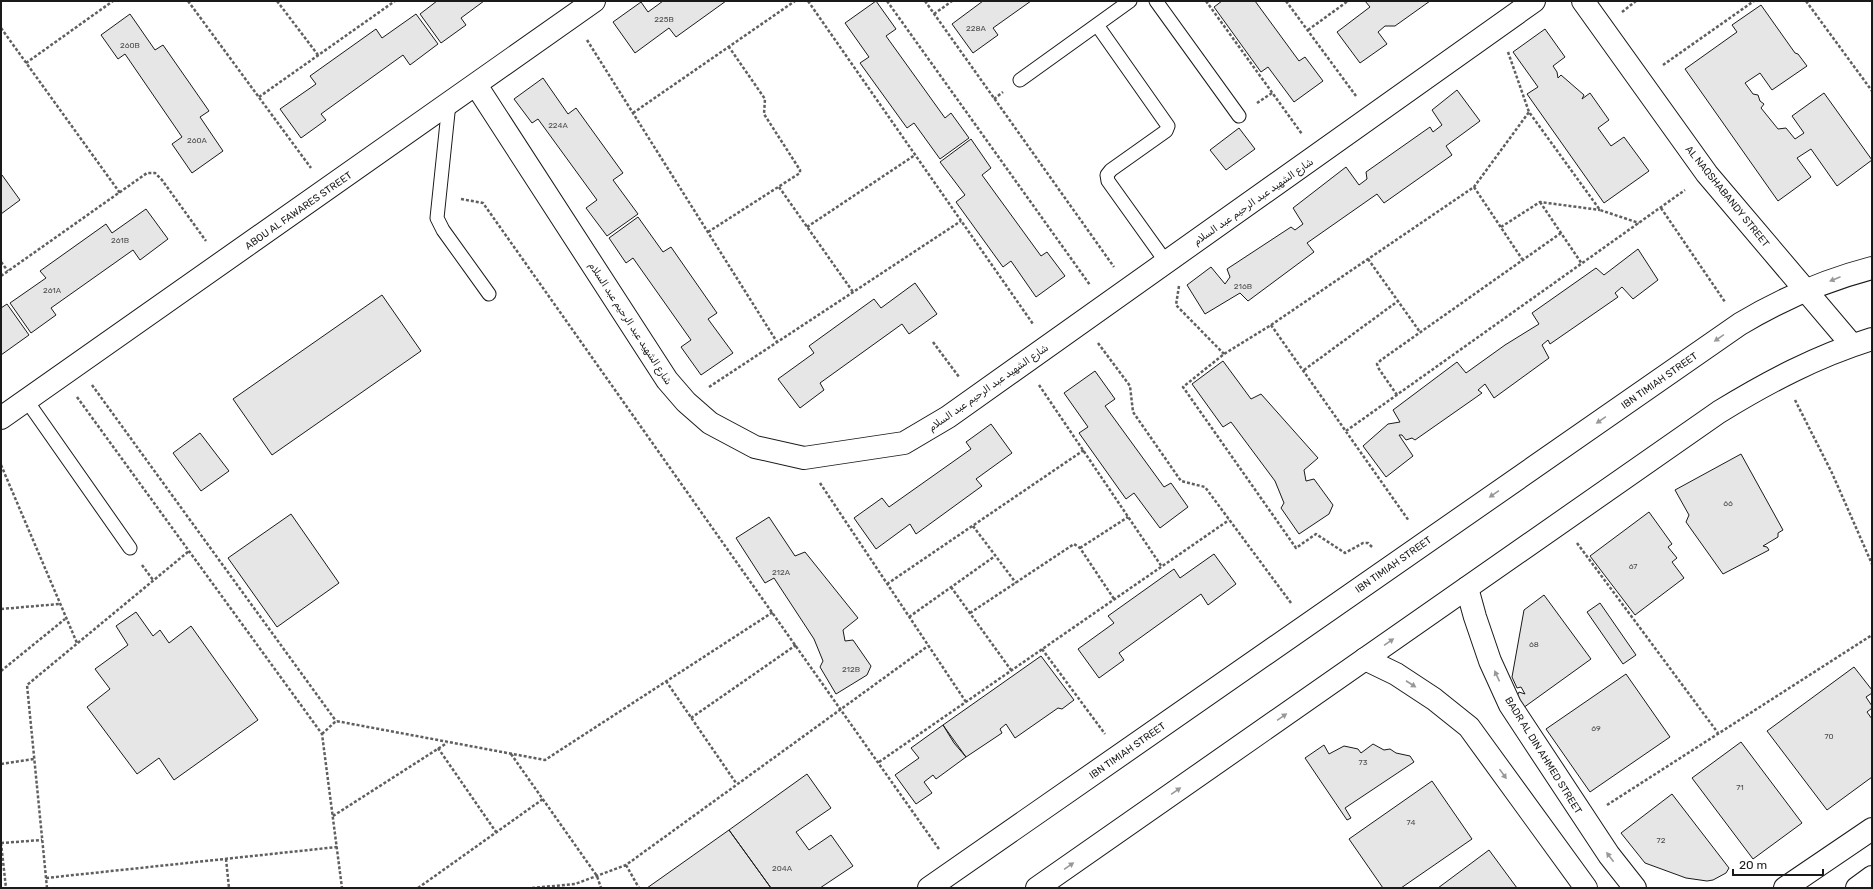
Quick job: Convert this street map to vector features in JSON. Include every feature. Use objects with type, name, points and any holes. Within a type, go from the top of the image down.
[{"type":"street","name":"ABOU AL FAWARES STREET","points":[[1,418],[70,371],[594,1]]},
{"type":"street","name":"شارع الشهيد عبد الرحيم عبد السلام","points":[[476,85],[667,380],[686,402],[710,423],[755,447],[804,458],[904,443],[948,417],[1534,1]]},
{"type":"street","name":"AL NAQSHABANDY STREET","points":[[1583,1],[1707,174],[1807,291],[1862,342]]},
{"type":"street","name":"IBN TIMIAH STREET","points":[[929,888],[1740,324],[1766,308],[1846,275],[1872,268]]},
{"type":"street","points":[[1037,888],[1719,412],[1760,386],[1782,375],[1803,365],[1862,342]]},
{"type":"street","name":"BADR AL DIN AHMED STREET","points":[[1467,588],[1490,661],[1510,705],[1609,856],[1635,888]]},
{"type":"street","points":[[1365,659],[1396,674],[1434,699],[1469,727],[1586,888]]},
{"type":"street","points":[[1785,888],[1872,829]]},
{"type":"street","points":[[1857,888],[1872,877]]},
{"type":"lane","points":[[1020,80],[1130,1]]},
{"type":"lane","points":[[1156,1],[1239,116]]},
{"type":"lane","points":[[1097,25],[1168,126],[1166,131],[1111,170],[1107,175],[1108,181],[1166,262]]},
{"type":"lane","points":[[449,103],[437,218],[443,230],[489,294]]},
{"type":"lane","points":[[27,401],[130,548]]},
{"type":"path","points":[[26,63],[113,1]]},
{"type":"path","points":[[188,1],[327,189]]},
{"type":"path","points":[[278,1],[318,55]]},
{"type":"path","points":[[259,97],[395,1]]},
{"type":"path","points":[[633,113],[795,1]]},
{"type":"path","points":[[808,1],[1048,346]]},
{"type":"path","points":[[887,1],[1105,306]]},
{"type":"path","points":[[924,1],[1129,289]]},
{"type":"path","points":[[934,14],[952,1]]},
{"type":"path","points":[[1206,1],[1317,156]]},
{"type":"path","points":[[1286,1],[1371,117]]},
{"type":"path","points":[[1308,30],[1348,1]]},
{"type":"path","points":[[1640,81],[1754,1]]},
{"type":"path","points":[[1806,1],[1872,92]]},
{"type":"path","points":[[572,16],[777,342]]},
{"type":"path","points":[[1500,26],[1529,112],[1600,210]]},
{"type":"path","points":[[1,28],[120,193]]},
{"type":"path","points":[[708,232],[798,175],[800,170],[764,114],[765,99],[729,47]]},
{"type":"path","points":[[1388,568],[1368,543],[1363,542],[1344,553],[1316,534],[1296,548],[1183,387],[1224,354],[1272,325],[1474,187],[1529,112]]},
{"type":"path","points":[[807,227],[915,155]]},
{"type":"path","points":[[1,276],[147,174],[155,173],[162,180],[221,264]]},
{"type":"path","points":[[1346,430],[1707,174]]},
{"type":"path","points":[[779,187],[853,292]]},
{"type":"path","points":[[1474,187],[1522,259]]},
{"type":"path","points":[[439,196],[483,203],[955,870]]},
{"type":"path","points":[[1501,228],[1540,202],[1600,210],[1639,223]]},
{"type":"path","points":[[1540,202],[1582,264]]},
{"type":"path","points":[[1661,208],[1740,324]]},
{"type":"path","points":[[686,402],[961,221]]},
{"type":"path","points":[[1397,395],[1377,364],[1522,259],[1561,233]]},
{"type":"path","points":[[1185,249],[1176,305],[1224,354]]},
{"type":"path","points":[[1368,259],[1420,332]]},
{"type":"path","points":[[1,262],[8,271]]},
{"type":"path","points":[[1304,370],[1398,302]]},
{"type":"path","points":[[1083,322],[1130,386],[1133,412],[1181,482],[1205,487],[1307,624]]},
{"type":"path","points":[[1272,325],[1425,543]]},
{"type":"path","points":[[933,342],[974,399]]},
{"type":"path","points":[[1024,363],[1162,567]]},
{"type":"path","points":[[70,371],[336,721],[545,760],[773,612]]},
{"type":"path","points":[[70,371],[189,551],[322,734],[342,888]]},
{"type":"path","points":[[1782,375],[1832,473],[1872,564]]},
{"type":"path","points":[[887,584],[1084,450]]},
{"type":"path","points":[[804,458],[966,702]]},
{"type":"path","points":[[1,465],[65,619],[77,644]]},
{"type":"path","points":[[1080,548],[1128,517]]},
{"type":"path","points":[[879,762],[1229,520]]},
{"type":"path","points":[[1561,522],[1718,733]]},
{"type":"path","points":[[973,526],[1016,583]]},
{"type":"path","points":[[970,613],[1074,544],[1080,548],[1114,599]]},
{"type":"path","points":[[47,888],[27,685],[189,551]]},
{"type":"path","points":[[909,617],[995,556]]},
{"type":"path","points":[[951,587],[1012,670]]},
{"type":"path","points":[[1,610],[59,604]]},
{"type":"path","points":[[1,671],[65,619]]},
{"type":"path","points":[[1585,819],[1872,635]]},
{"type":"path","points":[[691,718],[796,645]]},
{"type":"path","points":[[532,888],[575,884],[626,864],[736,783],[928,646]]},
{"type":"path","points":[[1042,649],[1120,755]]},
{"type":"path","points":[[666,681],[736,783]]},
{"type":"path","points":[[322,734],[336,721]]},
{"type":"path","points":[[333,816],[448,742]]},
{"type":"path","points":[[438,748],[496,832]]},
{"type":"path","points":[[511,754],[596,876],[601,888]]},
{"type":"path","points":[[1,764],[34,759]]},
{"type":"path","points":[[418,888],[543,799]]},
{"type":"path","points":[[6,888],[1,843],[42,840]]},
{"type":"path","points":[[46,878],[337,847]]},
{"type":"path","points":[[226,859],[229,888]]},
{"type":"path","points":[[626,864],[639,888]]},
{"type":"building","points":[[437,1],[484,1],[461,18],[466,25],[441,43],[420,14]]},
{"type":"building","points":[[663,1],[726,1],[676,37],[669,28],[635,53],[613,22],[641,2],[648,12]]},
{"type":"building","points":[[876,1],[896,29],[886,36],[945,118],[951,113],[969,138],[940,159],[914,123],[907,128],[860,63],[869,57],[845,23]]},
{"type":"building","points":[[983,1],[1031,1],[993,28],[998,35],[973,53],[952,24]]},
{"type":"building","points":[[1222,1],[1255,1],[1299,61],[1305,57],[1323,81],[1294,102],[1268,67],[1261,72],[1214,7]]},
{"type":"building","points":[[1365,1],[1430,1],[1395,26],[1385,26],[1378,32],[1387,44],[1360,63],[1337,32],[1370,7]]},
{"type":"building","points":[[1761,5],[1795,53],[1798,54],[1807,66],[1772,90],[1760,73],[1745,83],[1753,94],[1758,95],[1760,101],[1764,104],[1761,108],[1778,129],[1786,128],[1795,139],[1804,133],[1792,116],[1824,93],[1872,160],[1837,186],[1811,149],[1797,158],[1811,177],[1778,201],[1685,69],[1737,32],[1732,25]]},
{"type":"building","points":[[130,14],[155,50],[163,45],[209,111],[200,117],[223,151],[192,173],[172,144],[182,137],[125,54],[118,59],[101,35]]},
{"type":"building","points":[[416,14],[438,44],[410,65],[403,55],[321,114],[326,120],[301,138],[280,109],[316,84],[310,76],[376,29],[382,38]]},
{"type":"building","points":[[1545,29],[1565,57],[1553,66],[1557,72],[1558,78],[1561,75],[1584,95],[1582,99],[1590,93],[1609,120],[1598,128],[1611,146],[1624,137],[1649,171],[1604,203],[1527,94],[1538,87],[1513,52]]},
{"type":"building","points":[[543,78],[568,114],[576,108],[623,173],[613,180],[638,214],[607,236],[586,208],[597,200],[538,119],[532,123],[514,99]]},
{"type":"building","points":[[1457,90],[1480,121],[1446,146],[1452,155],[1384,203],[1377,194],[1307,243],[1314,252],[1248,301],[1240,293],[1205,314],[1187,285],[1211,267],[1225,284],[1230,277],[1227,269],[1291,227],[1295,230],[1303,224],[1293,208],[1346,167],[1359,185],[1367,179],[1366,172],[1430,127],[1433,132],[1442,125],[1432,110]]},
{"type":"building","points":[[1239,128],[1255,149],[1226,170],[1210,150]]},
{"type":"building","points":[[971,139],[991,168],[982,175],[1041,256],[1047,252],[1065,276],[1036,297],[1011,261],[1003,267],[956,202],[965,195],[940,162]]},
{"type":"building","points":[[2,175],[20,200],[1,214],[1,176]]},
{"type":"building","points":[[146,209],[168,239],[140,260],[133,250],[51,308],[56,315],[31,333],[10,303],[46,278],[40,271],[106,224],[112,233]]},
{"type":"building","points":[[638,217],[663,252],[671,247],[717,313],[708,319],[733,353],[701,375],[681,347],[691,340],[633,258],[626,263],[609,238]]},
{"type":"building","points":[[1638,249],[1658,280],[1633,299],[1622,287],[1615,293],[1618,297],[1550,344],[1548,340],[1542,345],[1549,358],[1494,398],[1485,384],[1478,390],[1482,393],[1415,440],[1412,438],[1406,440],[1402,435],[1399,435],[1413,456],[1386,477],[1363,446],[1388,424],[1400,422],[1393,410],[1457,362],[1466,373],[1505,345],[1539,324],[1532,313],[1596,268],[1604,275]]},
{"type":"building","points":[[915,283],[937,314],[909,334],[902,324],[820,383],[824,390],[800,408],[778,379],[814,353],[809,346],[874,299],[881,308]]},
{"type":"building","points":[[382,295],[421,351],[272,455],[233,399]]},
{"type":"building","points":[[7,304],[29,335],[1,355],[1,308]]},
{"type":"building","points":[[1223,361],[1251,399],[1261,394],[1318,458],[1304,470],[1306,481],[1314,479],[1333,505],[1329,514],[1299,534],[1281,508],[1284,503],[1275,481],[1231,422],[1223,427],[1192,384]]},
{"type":"building","points":[[1095,371],[1115,399],[1105,406],[1164,487],[1171,483],[1188,507],[1160,528],[1134,493],[1126,499],[1079,433],[1088,427],[1064,393]]},
{"type":"building","points":[[991,424],[1012,453],[976,479],[982,486],[916,534],[910,524],[876,549],[854,518],[882,498],[889,507],[971,449],[966,442]]},
{"type":"building","points":[[200,433],[229,471],[201,491],[173,453]]},
{"type":"building","points":[[1741,454],[1783,530],[1778,533],[1778,537],[1763,546],[1767,547],[1769,550],[1723,574],[1686,522],[1689,515],[1675,490]]},
{"type":"building","points":[[1649,512],[1672,544],[1668,547],[1677,558],[1672,562],[1684,578],[1635,615],[1590,556]]},
{"type":"building","points":[[291,514],[339,583],[277,627],[228,558]]},
{"type":"building","points":[[769,517],[795,556],[805,552],[858,618],[843,630],[845,641],[853,640],[871,666],[867,675],[836,694],[820,667],[823,661],[814,639],[774,578],[765,583],[736,538]]},
{"type":"building","points":[[1214,554],[1236,584],[1208,605],[1201,594],[1119,653],[1124,660],[1099,678],[1078,649],[1114,623],[1108,616],[1174,569],[1180,578]]},
{"type":"building","points":[[1544,595],[1591,659],[1523,708],[1516,698],[1519,692],[1525,694],[1521,687],[1517,688],[1512,677],[1524,610]]},
{"type":"building","points":[[1600,603],[1636,655],[1623,664],[1587,612]]},
{"type":"building","points":[[136,612],[153,636],[160,630],[169,643],[191,626],[258,720],[174,780],[159,758],[137,774],[87,707],[110,689],[95,669],[128,645],[116,626]]},
{"type":"building","points":[[1041,656],[1074,700],[1062,709],[1058,708],[1015,738],[1006,724],[1000,729],[1002,733],[966,757],[954,743],[943,725]]},
{"type":"building","points":[[1854,667],[1872,690],[1872,693],[1866,697],[1872,706],[1872,708],[1867,712],[1872,719],[1872,777],[1827,810],[1767,731]]},
{"type":"building","points":[[1626,674],[1670,737],[1590,792],[1546,729]]},
{"type":"building","points":[[943,725],[966,757],[936,779],[933,775],[924,782],[932,793],[916,804],[895,775],[919,758],[911,748]]},
{"type":"building","points":[[1741,742],[1802,823],[1753,859],[1692,778]]},
{"type":"building","points":[[1373,744],[1384,750],[1390,749],[1396,753],[1410,756],[1414,762],[1345,808],[1351,818],[1347,820],[1305,758],[1324,745],[1329,754],[1344,746],[1358,749],[1361,753]]},
{"type":"building","points":[[807,774],[831,808],[796,832],[809,850],[831,835],[853,866],[820,888],[771,888],[729,830]]},
{"type":"building","points":[[1432,781],[1472,839],[1401,888],[1383,888],[1349,839]]},
{"type":"building","points":[[1672,794],[1729,868],[1726,873],[1713,880],[1707,881],[1686,878],[1645,863],[1621,833]]},
{"type":"building","points":[[729,830],[771,888],[647,888]]},
{"type":"building","points":[[1489,850],[1517,888],[1438,888]]}]
